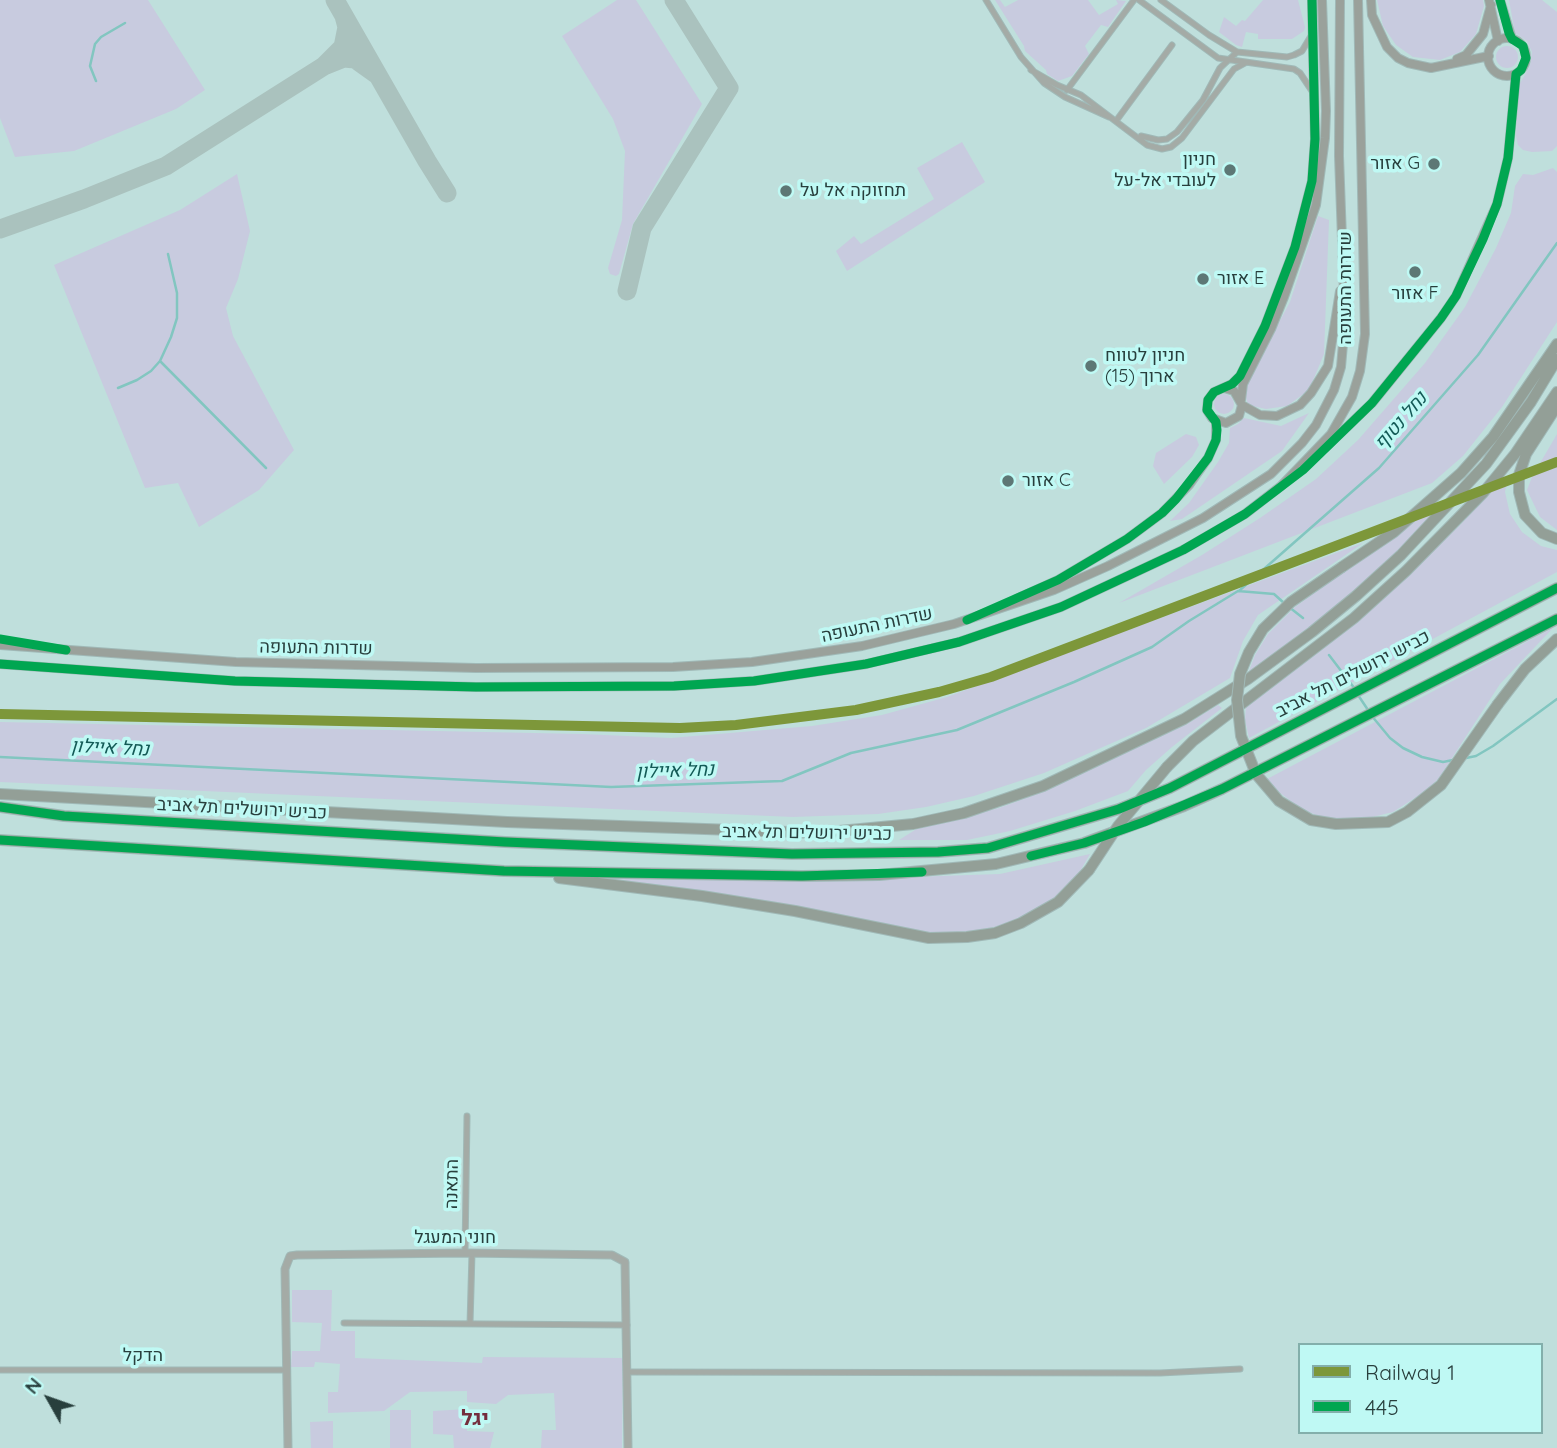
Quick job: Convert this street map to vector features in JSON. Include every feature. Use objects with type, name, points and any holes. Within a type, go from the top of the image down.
[{"type":"highway","points":[[1557,344],[1493,437],[1461,473],[1394,532],[1291,602],[1263,629],[1240,674],[1237,700],[1241,736],[1256,774],[1279,801],[1311,820],[1336,824],[1388,822],[1407,812],[1441,785],[1525,669],[1557,639]]},
{"type":"highway","points":[[0,794],[507,822],[818,833],[913,824],[964,813],[1043,786],[1184,719],[1248,679],[1312,632],[1401,555],[1486,464],[1531,402],[1557,359]]},
{"type":"highway","points":[[504,871],[702,896],[795,911],[929,939],[995,933],[1021,923],[1058,901],[1089,870],[1118,826],[1167,767],[1193,741],[1354,618],[1406,571],[1483,493],[1515,454],[1557,392]]},
{"type":"highway","points":[[1557,407],[1526,454],[1519,475],[1519,492],[1525,515],[1542,533],[1557,539]]},
{"type":"highway","name":"כביש ירושלים תל אביב","points":[[0,807],[64,816],[505,842],[792,854],[938,852],[988,848],[1119,809],[1170,788],[1557,588]]},
{"type":"highway","points":[[0,840],[504,871],[815,876],[918,872],[996,864],[1084,843],[1184,806],[1557,620]]},
{"type":"highway","points":[[0,813],[64,816]]},
{"type":"main road","points":[[1312,0],[1315,139],[1312,181],[1303,223],[1265,326],[1240,376],[1214,392],[1208,400],[1209,414],[1216,422],[1226,424],[1235,420],[1242,403],[1243,384],[1284,297],[1316,205],[1325,125],[1322,0]]},
{"type":"main road","name":"שדרות התעופה","points":[[0,645],[236,662],[510,669],[673,667],[752,662],[817,654],[916,634],[978,616],[1054,590],[1174,533],[1235,499],[1280,465],[1316,425],[1334,390],[1344,350],[1339,156],[1340,0]]},
{"type":"main road","name":"שדרות התעופה","points":[[0,664],[235,681],[533,688],[674,686],[754,681],[866,664],[959,642],[1061,607],[1212,535],[1281,486],[1331,434],[1352,397],[1360,372],[1365,334],[1358,0]]},
{"type":"main road","points":[[1371,0],[1372,15],[1387,47],[1408,63],[1432,68],[1489,57]]},
{"type":"main road","points":[[1500,0],[1512,39],[1522,46],[1526,58],[1521,70],[1506,76],[1496,72],[1489,62],[1489,57],[1492,47],[1498,41],[1512,39]]},
{"type":"main road","points":[[1432,68],[1466,55],[1477,43],[1487,24],[1490,3]]},
{"type":"main road","points":[[1490,3],[1498,41]]},
{"type":"main road","points":[[1281,486],[1303,470],[1372,403],[1456,296],[1497,204],[1508,158],[1516,74]]},
{"type":"main road","points":[[1224,388],[1234,391],[1242,403],[1260,415],[1278,416],[1300,405],[1328,366],[1343,267]]},
{"type":"main road","points":[[978,616],[1058,580],[1155,519],[1189,485],[1208,458],[1216,440],[1216,422]]},
{"type":"street","points":[[986,0],[1021,57],[1044,83],[1114,119]]},
{"type":"street","points":[[1067,93],[1136,0],[1218,58],[1287,57],[1302,51],[1309,43],[1312,33]]},
{"type":"street","points":[[1161,0],[1226,47],[1233,57],[1245,63],[1294,69],[1300,73],[1314,94]]},
{"type":"street","points":[[1114,119],[1172,45]]},
{"type":"street","points":[[1074,83],[1081,95],[1147,145],[1162,149],[1177,142],[1211,89],[1220,68],[1233,57]]},
{"type":"street","points":[[1229,75],[1233,57]]},
{"type":"street","points":[[1218,58],[1220,68]]},
{"type":"street","points":[[1194,117],[1238,65],[1245,63]]},
{"type":"street","points":[[1031,69],[1067,93],[1081,95]]},
{"type":"street","points":[[1057,85],[1067,86],[1074,83]]},
{"type":"street","points":[[0,639],[47,648]]},
{"type":"street","name":"התאנה","points":[[467,1116],[470,1324]]},
{"type":"street","name":"חוני המעגל","points":[[288,1448],[285,1269],[290,1256],[468,1253],[617,1256],[625,1262],[628,1448]]},
{"type":"street","points":[[344,1323],[627,1325]]},
{"type":"street","points":[[628,1372],[1160,1373],[1240,1369]]},
{"type":"street","name":"הדקל","points":[[0,1370],[286,1370]]},
{"type":"shaded area","points":[[0,0],[148,0],[205,90],[176,109],[74,151],[15,157],[0,118]]},
{"type":"shaded area","points":[[617,0],[636,0],[702,104],[633,224],[619,274],[616,276],[610,274],[608,268],[622,220],[625,151],[613,119],[562,36]]},
{"type":"shaded area","points":[[995,0],[1000,0],[1005,7],[1018,0],[1088,0],[1099,15],[1118,4],[1116,0],[1126,1],[1108,27],[1101,25],[1085,46],[1089,54],[1072,76],[1058,81],[1047,74],[1025,51]]},
{"type":"shaded area","points":[[1263,0],[1298,0],[1304,31],[1292,39],[1258,39],[1258,34],[1246,32],[1242,47],[1219,32],[1224,17],[1236,26],[1242,20],[1245,21]]},
{"type":"shaded area","points":[[1377,0],[1483,0],[1484,6],[1476,34],[1460,52],[1440,60],[1413,57],[1396,45],[1383,26]]},
{"type":"shaded area","points":[[1509,0],[1542,0],[1557,12],[1557,146],[1552,151],[1532,152],[1523,150],[1518,145],[1516,136],[1519,85],[1530,66],[1532,52],[1527,41],[1515,33]]},
{"type":"shaded area","points":[[1507,46],[1515,49],[1518,57],[1515,65],[1507,68],[1499,65],[1496,57],[1499,49]]},
{"type":"shaded area","points":[[962,142],[985,182],[847,271],[836,251],[854,236],[861,244],[934,199],[917,168]]},
{"type":"shaded area","points":[[1553,168],[1557,172],[1557,322],[1502,407],[1463,456],[1432,483],[1119,603],[1260,518],[1316,479],[1358,440],[1425,363],[1465,307],[1496,248],[1511,213],[1515,186],[1523,174],[1533,175]]},
{"type":"shaded area","points":[[237,174],[250,231],[238,279],[226,308],[233,336],[294,450],[259,490],[199,527],[178,483],[145,488],[54,265],[180,210]]},
{"type":"shaded area","points":[[1318,216],[1329,220],[1324,354],[1309,390],[1287,406],[1266,409],[1248,405],[1246,384],[1290,302]]},
{"type":"shaded area","points":[[1224,394],[1231,397],[1234,404],[1231,411],[1224,414],[1217,411],[1214,404],[1217,397]]},
{"type":"shaded area","points":[[1309,413],[1282,451],[1182,519],[1170,521],[1189,503],[1218,462],[1229,443],[1230,428],[1244,418],[1281,426]]},
{"type":"shaded area","points":[[1186,434],[1196,437],[1199,445],[1192,457],[1164,484],[1153,466],[1156,453]]},
{"type":"shaded area","points":[[1557,434],[1557,530],[1540,517],[1527,490]]},
{"type":"shaded area","points":[[1508,477],[1505,492],[1510,514],[1522,532],[1541,546],[1557,550],[1557,572],[1249,738],[1245,720],[1246,706],[1362,617]]},
{"type":"shaded area","points":[[1448,501],[1356,593],[1247,676],[1255,655],[1268,634],[1295,607],[1397,533],[1425,509]]},
{"type":"shaded area","points":[[1363,543],[1258,615],[1243,641],[1230,678],[1146,728],[1044,773],[974,796],[926,807],[878,814],[793,817],[0,782],[0,722],[671,738],[812,726],[882,715],[947,697]]},
{"type":"shaded area","points":[[1553,628],[1500,684],[1439,778],[1426,791],[1393,812],[1356,821],[1325,819],[1300,808],[1275,789],[1267,779]]},
{"type":"shaded area","points":[[1218,705],[1222,708],[1172,747],[1146,770],[1128,791],[1010,831],[967,840],[899,840],[918,828],[999,808],[1045,791],[1187,724]]},
{"type":"shaded area","points":[[1090,854],[1075,880],[1047,905],[1008,924],[967,933],[930,934],[675,887],[580,876],[851,879],[1000,874]]},
{"type":"shaded area","points":[[292,1290],[332,1290],[331,1331],[355,1331],[355,1358],[482,1363],[483,1357],[623,1358],[622,1448],[541,1448],[542,1430],[556,1430],[554,1393],[508,1395],[496,1404],[467,1402],[467,1391],[410,1392],[384,1411],[328,1413],[328,1392],[338,1392],[340,1364],[315,1362],[314,1367],[291,1367],[292,1351],[320,1351],[322,1323],[292,1322]]},
{"type":"shaded area","points":[[467,1409],[467,1431],[494,1432],[490,1448],[454,1448],[453,1435],[433,1434],[433,1411]]},
{"type":"shaded area","points":[[390,1410],[411,1410],[411,1448],[390,1448]]},
{"type":"shaded area","points":[[333,1421],[333,1448],[311,1448],[310,1422]]},
{"type":"waterway","points":[[96,81],[90,66],[95,44],[101,37],[125,23]]},
{"type":"waterway","name":"נחל נטוף","points":[[1240,590],[1379,468],[1478,355],[1557,243]]},
{"type":"waterway","points":[[118,388],[151,371],[160,361],[171,337],[177,318],[177,293],[168,254]]},
{"type":"waterway","points":[[160,361],[266,468]]},
{"type":"waterway","name":"נחל איילון","points":[[0,757],[611,787],[782,781],[851,753],[957,730],[1074,682],[1152,647],[1238,591],[1274,594],[1284,603]]},
{"type":"waterway","name":"נחל איילון","points":[[1289,607],[1303,618]]},
{"type":"waterway","name":"נחל איילון","points":[[1329,655],[1355,689]]},
{"type":"waterway","name":"נחל איילון","points":[[1358,695],[1368,710]]},
{"type":"waterway","name":"נחל איילון","points":[[1466,758],[1476,756],[1493,746],[1557,699]]},
{"type":"waterway","name":"נחל איילון","points":[[1371,715],[1390,738],[1403,748],[1422,757],[1443,762],[1453,760]]},
{"type":"taxiway","points":[[335,0],[447,193]]},
{"type":"taxiway","points":[[627,291],[642,228],[729,88],[674,0]]},
{"type":"taxiway","points":[[344,16],[347,27],[343,47],[324,66],[344,58],[355,59],[376,74]]},
{"type":"taxiway","points":[[0,229],[166,166],[324,66]]},
{"type":"rail line","name":"1","points":[[0,714],[680,728],[736,725],[856,710],[939,692],[991,677],[1557,462]]},
{"type":"transit line","name":"445","points":[[967,620],[1058,580],[1127,539],[1162,513],[1208,458],[1216,440],[1217,430],[1216,422],[1207,410],[1208,400],[1214,392],[1232,384],[1240,376],[1265,326],[1295,247],[1312,181],[1315,139],[1312,0]]},
{"type":"transit line","name":"445","points":[[0,664],[235,681],[476,687],[674,686],[754,681],[866,664],[959,642],[1061,607],[1183,550],[1245,514],[1303,470],[1372,403],[1441,318],[1456,296],[1483,239],[1497,204],[1508,158],[1516,74],[1521,70],[1526,58],[1523,46],[1512,39],[1509,33],[1500,0]]},
{"type":"transit line","name":"445","points":[[0,807],[64,816],[505,842],[792,854],[938,852],[988,848],[1119,809],[1170,788],[1557,588]]},
{"type":"transit line","name":"445","points":[[1031,856],[1084,843],[1144,822],[1222,789],[1557,619]]},
{"type":"transit line","name":"445","points":[[0,639],[66,650]]},
{"type":"transit line","name":"445","points":[[0,840],[504,871],[802,876],[922,872]]},
{"type":"place","name":"אזור G","points":[[1434,164]]},
{"type":"place","name":"חניון לעובדי אל-על","points":[[1230,170]]},
{"type":"place","name":"תחזוקה אל על","points":[[786,191]]},
{"type":"place","name":"אזור F","points":[[1415,272]]},
{"type":"place","name":"אזור E","points":[[1203,279]]},
{"type":"place","name":"חניון לטווח ארוך (15)","points":[[1091,366]]},
{"type":"place","name":"אזור C","points":[[1008,481]]},
{"type":"district","name":"יגל","points":[[475,1419]]}]
